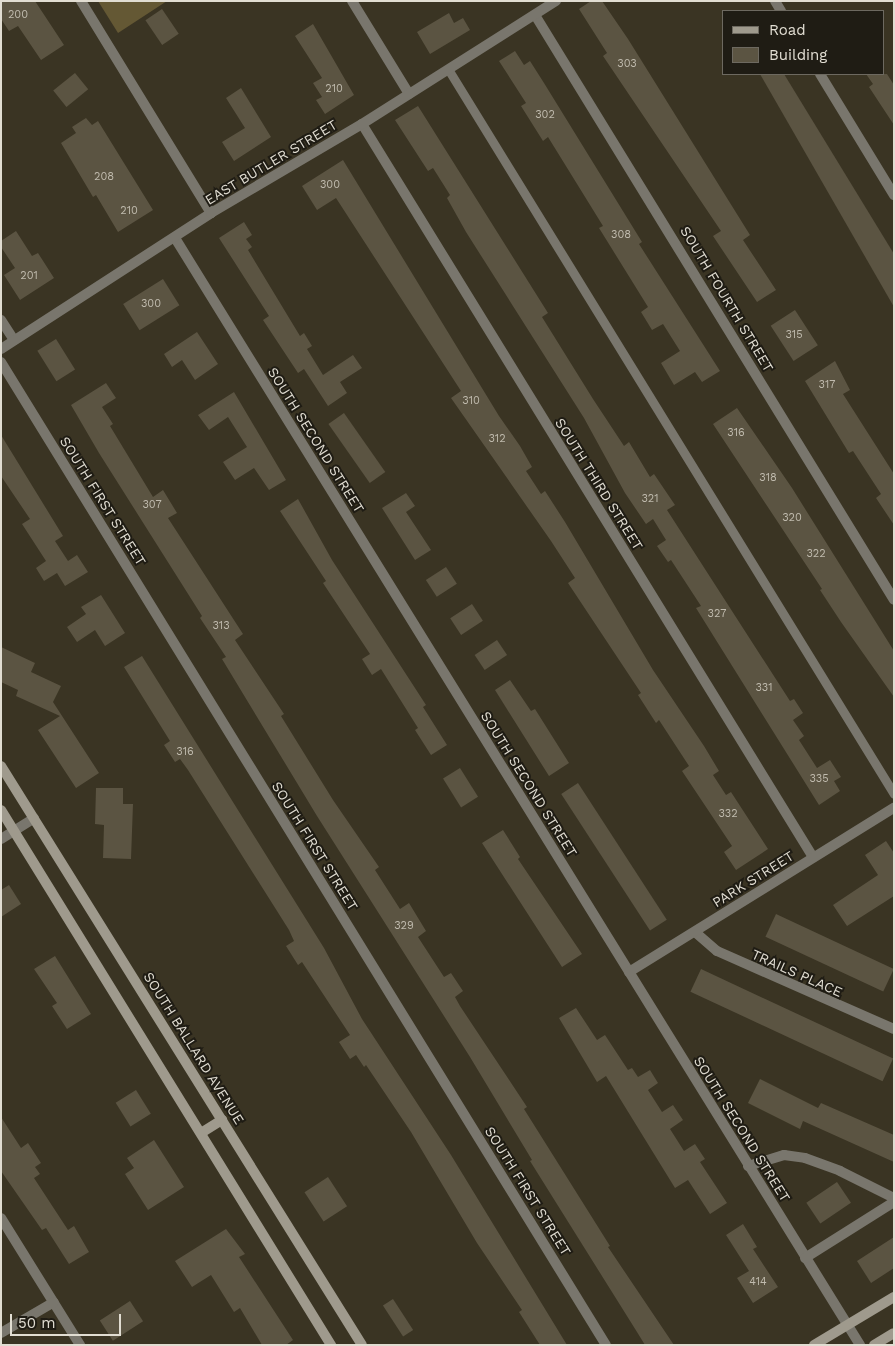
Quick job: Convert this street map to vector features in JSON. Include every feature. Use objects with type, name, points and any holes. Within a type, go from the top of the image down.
[{"type":"main road","name":"SOUTH BALLARD AVENUE","points":[[1,766],[362,1345]]},
{"type":"main road","points":[[1,810],[331,1345]]},
{"type":"main road","points":[[201,1133],[222,1120]]},
{"type":"main road","points":[[814,1345],[894,1297]]},
{"type":"main road","points":[[874,1345],[894,1333]]},
{"type":"street","points":[[81,1],[211,213]]},
{"type":"street","points":[[352,1],[409,94]]},
{"type":"street","name":"EAST BUTLER STREET","points":[[1,349],[211,213],[362,124],[556,1]]},
{"type":"street","name":"SOUTH FOURTH STREET","points":[[536,15],[894,600]]},
{"type":"street","points":[[821,75],[894,195]]},
{"type":"street","name":"SOUTH THIRD STREET","points":[[362,124],[813,857]]},
{"type":"street","name":"SOUTH SECOND STREET","points":[[175,238],[860,1345]]},
{"type":"street","points":[[1,320],[14,340]]},
{"type":"street","name":"SOUTH FIRST STREET","points":[[1,362],[606,1345]]},
{"type":"street","name":"PARK STREET","points":[[629,972],[893,809]]},
{"type":"street","points":[[1,839],[34,818]]},
{"type":"street","name":"TRAILS PLACE","points":[[695,932],[717,951],[894,1029]]},
{"type":"street","points":[[748,1166],[784,1155],[804,1158],[840,1171],[894,1200],[805,1258]]},
{"type":"street","points":[[1,1218],[80,1345]]},
{"type":"street","points":[[1,1333],[54,1302]]},
{"type":"lane","points":[[448,69],[894,794]]},
{"type":"shaded area","points":[[98,1],[167,1],[118,33]]},
{"type":"building","points":[[1,1],[35,1],[64,45],[41,60],[18,26],[9,31],[1,19]]},
{"type":"building","points":[[591,1],[602,1],[628,39],[750,235],[743,240],[776,290],[757,302],[713,236],[721,231],[603,56],[607,53],[579,9]]},
{"type":"building","points":[[162,9],[179,34],[162,45],[145,20]]},
{"type":"building","points":[[449,13],[454,23],[463,18],[470,30],[430,54],[417,32]]},
{"type":"building","points":[[313,24],[354,95],[325,114],[316,100],[322,97],[313,83],[322,78],[295,36]]},
{"type":"building","points":[[515,51],[524,65],[530,61],[642,242],[639,244],[720,371],[702,382],[695,372],[674,385],[661,363],[680,351],[663,324],[652,330],[641,312],[648,307],[599,228],[603,226],[548,137],[543,141],[521,106],[526,103],[499,61]]},
{"type":"building","points":[[75,73],[88,89],[66,107],[53,91]]},
{"type":"building","points":[[887,74],[894,85],[894,125],[869,87],[873,84],[867,75]]},
{"type":"building","points":[[761,75],[785,75],[894,254],[894,307]]},
{"type":"building","points":[[241,88],[271,137],[234,161],[222,142],[245,128],[226,98]]},
{"type":"building","points":[[418,106],[548,313],[542,317],[593,399],[624,446],[629,442],[650,477],[654,474],[675,505],[667,510],[790,701],[794,699],[803,713],[793,720],[804,736],[799,740],[817,768],[830,760],[841,777],[834,781],[840,791],[819,805],[696,608],[701,606],[671,560],[668,562],[657,546],[666,540],[653,519],[646,524],[625,493],[584,418],[466,232],[447,198],[450,195],[433,168],[428,171],[395,120]]},
{"type":"building","points":[[86,118],[92,125],[98,121],[153,210],[118,232],[96,195],[93,197],[61,143],[76,133],[72,127]]},
{"type":"building","points":[[343,160],[499,416],[520,446],[532,467],[526,471],[541,494],[545,491],[653,670],[704,746],[719,771],[713,775],[726,795],[731,792],[768,849],[736,870],[724,852],[732,846],[682,771],[689,766],[659,720],[656,723],[638,695],[641,693],[568,583],[575,578],[451,398],[461,391],[336,198],[317,210],[302,186]]},
{"type":"building","points":[[244,222],[252,235],[246,239],[252,247],[248,250],[300,336],[304,333],[312,346],[307,349],[323,375],[353,355],[362,368],[340,382],[347,393],[328,406],[304,369],[298,373],[263,320],[269,316],[219,238]]},
{"type":"building","points":[[16,231],[32,256],[38,253],[54,278],[20,300],[4,275],[15,268],[1,247],[1,241]]},
{"type":"building","points":[[163,279],[179,305],[140,330],[123,304]]},
{"type":"building","points":[[795,310],[818,345],[794,361],[771,326]]},
{"type":"building","points":[[197,332],[218,364],[195,380],[182,360],[172,367],[164,354]]},
{"type":"building","points":[[56,339],[75,370],[56,381],[37,351]]},
{"type":"building","points":[[835,361],[850,390],[843,394],[894,474],[894,525],[876,498],[881,494],[853,451],[849,453],[805,381]]},
{"type":"building","points":[[106,383],[116,398],[102,407],[113,424],[110,426],[153,497],[163,490],[177,513],[168,518],[243,634],[235,640],[284,714],[281,716],[333,800],[379,867],[375,870],[400,909],[409,903],[426,931],[418,937],[444,977],[451,973],[463,991],[455,997],[460,1006],[527,1107],[524,1109],[610,1246],[608,1247],[674,1345],[645,1345],[530,1161],[532,1160],[470,1057],[317,816],[222,659],[226,657],[200,618],[202,616],[99,453],[71,405]]},
{"type":"building","points":[[234,392],[286,480],[269,490],[254,468],[235,480],[223,462],[247,447],[228,417],[209,430],[198,415]]},
{"type":"building","points":[[737,408],[792,488],[894,651],[894,697],[841,622],[820,590],[822,589],[713,424]]},
{"type":"building","points":[[344,413],[385,472],[370,483],[328,424]]},
{"type":"building","points":[[1,435],[63,536],[55,541],[68,561],[77,555],[88,572],[65,586],[57,573],[44,581],[36,568],[46,561],[22,524],[30,519],[1,476]]},
{"type":"building","points":[[406,493],[415,506],[406,512],[431,550],[415,560],[382,508]]},
{"type":"building","points":[[298,499],[332,560],[426,705],[423,707],[447,745],[431,755],[415,730],[418,728],[381,669],[372,675],[362,659],[370,654],[323,583],[326,581],[280,511]]},
{"type":"building","points":[[446,567],[457,584],[437,597],[426,580]]},
{"type":"building","points":[[101,595],[125,633],[105,646],[95,630],[77,642],[67,627],[86,614],[81,607]]},
{"type":"building","points":[[472,604],[483,621],[461,635],[450,618]]},
{"type":"building","points":[[497,640],[507,655],[485,670],[475,655]]},
{"type":"building","points":[[1,647],[35,663],[31,672],[61,686],[53,702],[99,773],[76,788],[38,730],[60,716],[16,696],[18,690],[1,682]]},
{"type":"building","points":[[142,656],[324,948],[362,1019],[451,1155],[567,1345],[540,1345],[519,1312],[522,1310],[477,1243],[411,1132],[366,1065],[364,1067],[356,1055],[350,1059],[339,1042],[350,1035],[302,962],[298,965],[286,946],[294,941],[289,930],[188,770],[180,759],[175,762],[164,745],[170,741],[124,667]]},
{"type":"building","points":[[510,680],[531,711],[535,709],[569,763],[549,776],[495,690]]},
{"type":"building","points":[[460,768],[478,797],[461,807],[443,779]]},
{"type":"building","points":[[578,783],[667,920],[650,931],[561,794]]},
{"type":"building","points":[[96,788],[123,788],[123,804],[133,804],[131,859],[103,858],[104,825],[95,824]]},
{"type":"building","points":[[503,830],[520,857],[518,859],[582,954],[562,967],[482,843]]},
{"type":"building","points":[[886,841],[894,853],[894,896],[847,926],[833,905],[878,875],[865,855]]},
{"type":"building","points":[[9,885],[21,904],[1,917],[1,890]]},
{"type":"building","points":[[776,914],[894,969],[883,992],[765,937]]},
{"type":"building","points":[[55,956],[91,1014],[67,1029],[52,1006],[57,1003],[34,969]]},
{"type":"building","points":[[701,969],[893,1059],[883,1081],[690,992]]},
{"type":"building","points":[[576,1008],[597,1040],[605,1035],[628,1070],[632,1068],[638,1077],[650,1070],[658,1083],[648,1090],[662,1112],[673,1105],[683,1120],[670,1129],[684,1151],[695,1144],[705,1159],[700,1162],[727,1203],[710,1214],[688,1180],[675,1188],[606,1076],[597,1082],[559,1018]]},
{"type":"building","points":[[760,1079],[818,1108],[821,1103],[894,1135],[894,1162],[803,1121],[800,1129],[748,1103]]},
{"type":"building","points":[[136,1090],[151,1114],[130,1126],[116,1103]]},
{"type":"building","points":[[1,1117],[21,1148],[28,1143],[41,1163],[35,1167],[40,1174],[34,1178],[68,1230],[74,1226],[89,1252],[69,1264],[46,1228],[42,1230],[1,1171]]},
{"type":"building","points":[[154,1140],[184,1187],[148,1210],[125,1174],[134,1168],[127,1158]]},
{"type":"building","points":[[328,1177],[347,1206],[324,1222],[305,1192]]},
{"type":"building","points":[[837,1182],[851,1203],[820,1223],[806,1203]]},
{"type":"building","points":[[743,1224],[757,1247],[753,1249],[778,1287],[753,1303],[737,1278],[749,1271],[726,1235]]},
{"type":"building","points":[[226,1229],[245,1254],[239,1257],[293,1340],[286,1345],[262,1345],[240,1308],[234,1312],[211,1275],[192,1287],[175,1261]]},
{"type":"building","points":[[894,1237],[894,1268],[871,1283],[857,1261]]},
{"type":"building","points":[[393,1299],[413,1330],[403,1337],[383,1306]]},
{"type":"building","points":[[130,1301],[143,1321],[113,1341],[100,1321]]}]
